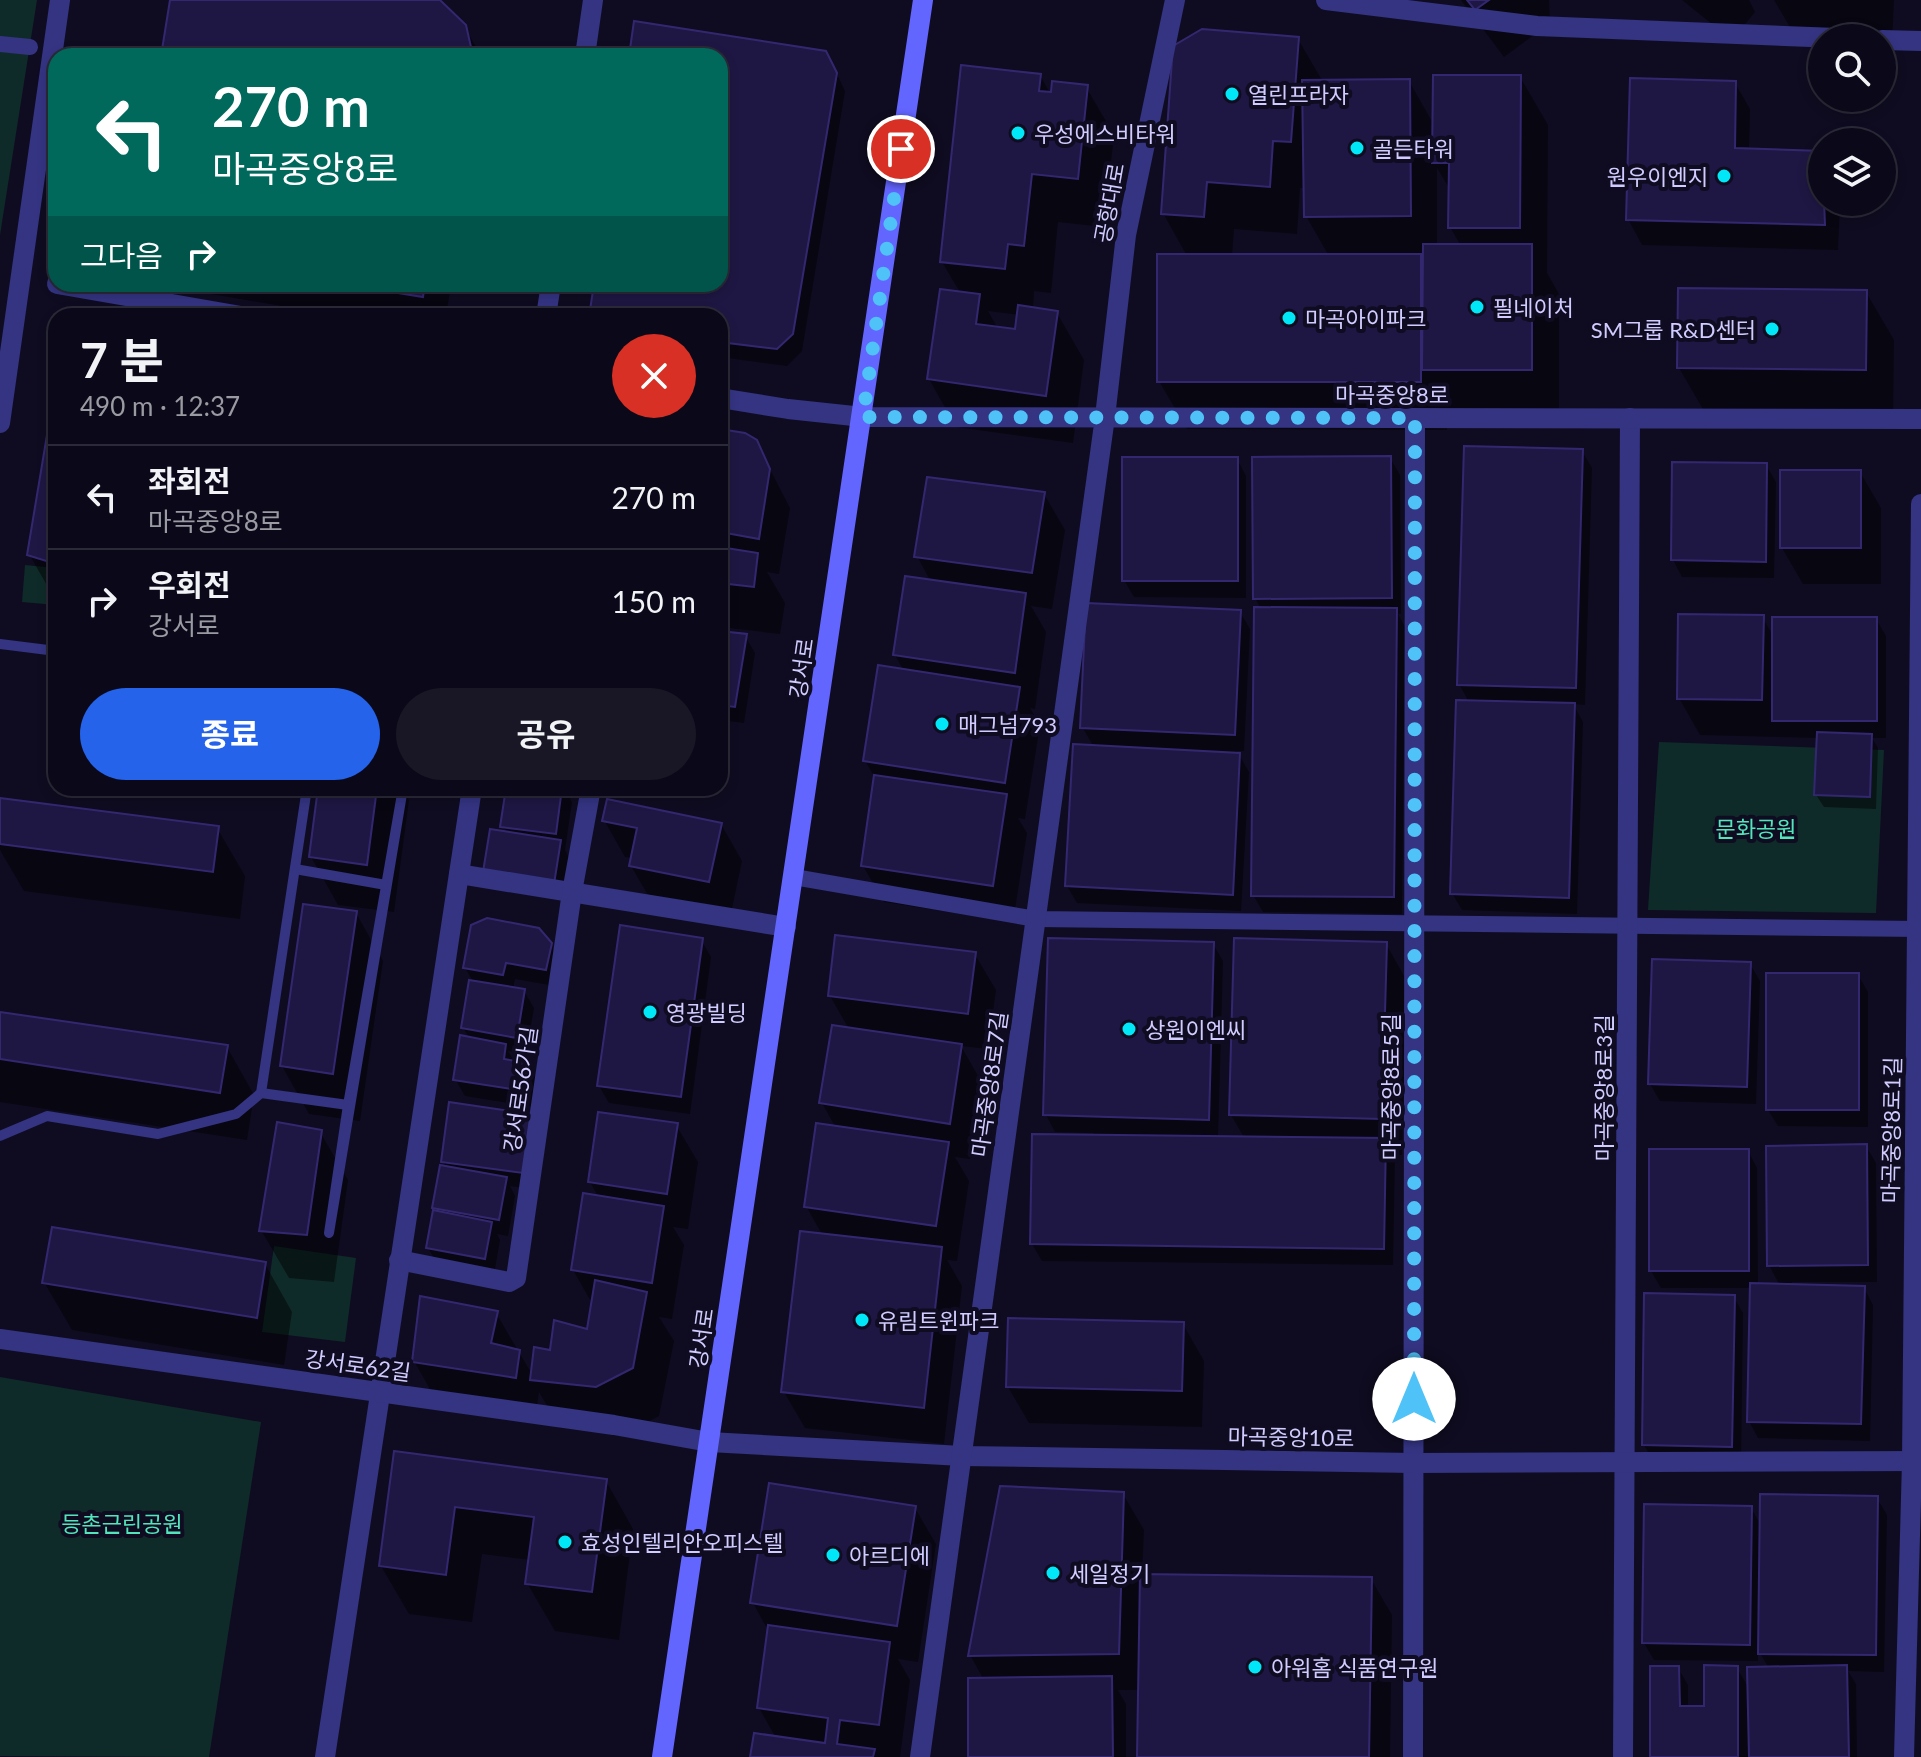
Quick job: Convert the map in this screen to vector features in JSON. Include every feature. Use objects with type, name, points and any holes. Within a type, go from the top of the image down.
[{"type":"main road","name":"강서로","points":[[662,1757],[923,0]]},
{"type":"street","points":[[53,48],[60,0]]},
{"type":"street","points":[[586,48],[593,0]]},
{"type":"street","name":"공항대로","points":[[1105,417],[1126,235],[1175,0]]},
{"type":"street","points":[[1326,0],[1537,26],[1808,37]]},
{"type":"street","points":[[1896,40],[1921,41]]},
{"type":"street","points":[[0,44],[30,47]]},
{"type":"street","points":[[0,423],[48,86]]},
{"type":"street","points":[[21,278],[48,283]]},
{"type":"street","points":[[102,292],[195,308]]},
{"type":"street","points":[[728,399],[863,417]]},
{"type":"street","name":"마곡중앙8로","points":[[863,417],[1921,419]]},
{"type":"street","name":"마곡중앙8로7길","points":[[920,1757],[1105,417]]},
{"type":"street","name":"마곡중앙8로5길","points":[[1413,1757],[1415,418]]},
{"type":"street","name":"마곡중앙8로3길","points":[[1623,1757],[1630,418]]},
{"type":"street","name":"마곡중앙8로1길","points":[[1904,1757],[1917,1461],[1921,504]]},
{"type":"street","points":[[325,1757],[471,796]]},
{"type":"street","name":"강서로56가길","points":[[399,1260],[509,1282],[516,1278],[572,892],[590,796]]},
{"type":"street","points":[[459,874],[786,927]]},
{"type":"street","points":[[794,877],[1036,919],[1919,929]]},
{"type":"street","name":"강서로62길","points":[[0,1339],[614,1425],[709,1442]]},
{"type":"street","name":"마곡중앙10로","points":[[709,1442],[962,1456],[1414,1463],[1917,1461]]},
{"type":"lane","points":[[0,644],[48,650]]},
{"type":"lane","points":[[0,1136],[47,1116],[158,1134],[236,1114],[261,1093],[306,796]]},
{"type":"lane","points":[[403,796],[329,1233],[348,1105],[403,796]]},
{"type":"lane","points":[[295,869],[386,885]]},
{"type":"lane","points":[[261,1093],[348,1105]]},
{"type":"green space","points":[[0,0],[37,0],[0,235]]},
{"type":"green space","points":[[25,565],[48,567],[48,604],[22,602]]},
{"type":"green space","name":"문화공원","points":[[1659,742],[1884,750],[1876,913],[1648,910]]},
{"type":"green space","points":[[274,1246],[356,1258],[345,1342],[262,1332]]},
{"type":"green space","name":"등촌근린공원","points":[[0,1377],[261,1422],[209,1757],[0,1756]]},
{"type":"building","points":[[170,0],[440,0],[466,25],[471,48],[162,48]]},
{"type":"building","points":[[1467,0],[1489,0],[1475,10]]},
{"type":"building","points":[[634,21],[826,51],[837,73],[793,334],[777,349],[728,343],[728,308],[590,308],[593,292],[728,292],[728,48],[630,48]]},
{"type":"building","name":"열린프라자","points":[[1202,29],[1299,37],[1291,142],[1273,141],[1270,187],[1207,182],[1204,217],[1161,214],[1173,46]]},
{"type":"building","name":"우성에스비타워","points":[[961,65],[1041,74],[1039,91],[1051,92],[1052,81],[1088,85],[1078,179],[1032,174],[1024,246],[1008,244],[1005,269],[940,262]]},
{"type":"building","points":[[1433,75],[1521,75],[1520,228],[1448,228],[1449,163],[1432,163]]},
{"type":"building","name":"원우이엔지","points":[[1630,78],[1736,81],[1735,148],[1808,151],[1808,216],[1825,216],[1825,225],[1626,220]]},
{"type":"building","name":"골든타워","points":[[1410,79],[1411,216],[1304,217],[1302,80]]},
{"type":"building","name":"필네이처","points":[[1423,244],[1532,244],[1532,370],[1422,370]]},
{"type":"building","name":"마곡아이파크","points":[[1157,254],[1421,254],[1421,382],[1157,382]]},
{"type":"building","name":"SM그룹 R&D센터","points":[[1678,288],[1867,290],[1866,370],[1677,368]]},
{"type":"building","points":[[940,289],[980,294],[976,324],[1015,329],[1018,305],[1058,311],[1046,396],[927,379]]},
{"type":"building","points":[[392,292],[424,292],[423,297]]},
{"type":"building","points":[[48,429],[48,562],[27,555]]},
{"type":"building","points":[[728,430],[745,433],[757,440],[770,469],[759,539],[728,533]]},
{"type":"building","points":[[1464,446],[1583,449],[1576,688],[1457,685]]},
{"type":"building","points":[[1391,456],[1392,598],[1253,599],[1252,457]]},
{"type":"building","points":[[1122,457],[1238,457],[1238,581],[1122,581]]},
{"type":"building","points":[[1672,462],[1767,463],[1766,562],[1671,560]]},
{"type":"building","points":[[1780,470],[1861,470],[1861,548],[1780,548]]},
{"type":"building","points":[[927,477],[1045,492],[1032,573],[914,557]]},
{"type":"building","points":[[728,548],[758,553],[754,587],[728,584]]},
{"type":"building","points":[[905,576],[1026,593],[1015,673],[893,655]]},
{"type":"building","points":[[1086,603],[1241,610],[1235,735],[1080,728]]},
{"type":"building","points":[[1254,607],[1397,608],[1394,897],[1251,896]]},
{"type":"building","points":[[1678,614],[1764,615],[1762,700],[1677,699]]},
{"type":"building","points":[[1772,617],[1877,617],[1877,721],[1772,721]]},
{"type":"building","points":[[728,632],[747,634],[735,707],[728,706]]},
{"type":"building","name":"매그넘793","points":[[878,665],[1020,687],[1005,783],[863,761]]},
{"type":"building","points":[[1456,700],[1575,703],[1569,898],[1450,894]]},
{"type":"building","points":[[1817,732],[1872,734],[1870,797],[1814,795]]},
{"type":"building","points":[[1073,744],[1240,753],[1233,895],[1065,886]]},
{"type":"building","points":[[874,775],[1007,794],[993,886],[861,866]]},
{"type":"building","points":[[317,796],[376,796],[367,865],[309,857]]},
{"type":"building","points":[[505,796],[561,796],[556,834],[500,827]]},
{"type":"building","points":[[0,798],[219,826],[213,872],[0,844]]},
{"type":"building","points":[[607,799],[722,823],[709,882],[629,866],[637,828],[602,821]]},
{"type":"building","points":[[490,829],[561,840],[554,884],[483,872]]},
{"type":"building","points":[[303,904],[357,911],[333,1074],[280,1066]]},
{"type":"building","points":[[487,918],[539,928],[552,943],[546,970],[506,963],[503,975],[463,968],[471,925]]},
{"type":"building","name":"영광빌딩","points":[[620,925],[703,938],[681,1097],[597,1086]]},
{"type":"building","points":[[835,935],[976,952],[968,1014],[828,996]]},
{"type":"building","name":"상원이엔씨","points":[[1048,938],[1214,942],[1209,1120],[1043,1115]]},
{"type":"building","points":[[1234,938],[1387,942],[1382,1119],[1229,1115]]},
{"type":"building","points":[[1652,959],[1751,962],[1747,1087],[1648,1084]]},
{"type":"building","points":[[1766,973],[1859,973],[1859,1110],[1766,1110]]},
{"type":"building","points":[[469,980],[525,989],[517,1038],[461,1028]]},
{"type":"building","points":[[0,1012],[228,1045],[220,1093],[0,1059]]},
{"type":"building","points":[[832,1025],[962,1044],[950,1124],[819,1103]]},
{"type":"building","points":[[460,1035],[506,1044],[504,1059],[529,1063],[525,1091],[453,1080]]},
{"type":"building","points":[[449,1102],[531,1114],[523,1173],[441,1162]]},
{"type":"building","points":[[598,1112],[678,1123],[667,1194],[588,1182]]},
{"type":"building","points":[[277,1122],[322,1130],[307,1235],[259,1231]]},
{"type":"building","points":[[816,1123],[949,1142],[936,1226],[804,1207]]},
{"type":"building","points":[[1032,1134],[1386,1138],[1384,1249],[1030,1244]]},
{"type":"building","points":[[1867,1144],[1868,1265],[1767,1266],[1766,1146]]},
{"type":"building","points":[[1649,1149],[1749,1149],[1749,1271],[1649,1271]]},
{"type":"building","points":[[440,1165],[507,1177],[499,1220],[432,1208]]},
{"type":"building","points":[[583,1193],[664,1206],[652,1283],[571,1270]]},
{"type":"building","points":[[433,1210],[492,1222],[485,1259],[426,1248]]},
{"type":"building","points":[[52,1227],[266,1262],[257,1318],[42,1283]]},
{"type":"building","name":"유림트윈파크","points":[[800,1231],[942,1247],[924,1408],[781,1392]]},
{"type":"building","points":[[595,1280],[647,1292],[633,1368],[596,1387],[530,1380],[534,1347],[550,1350],[554,1320],[587,1329]]},
{"type":"building","points":[[1750,1283],[1865,1286],[1861,1424],[1747,1422]]},
{"type":"building","points":[[1644,1293],[1735,1295],[1732,1447],[1642,1445]]},
{"type":"building","points":[[420,1296],[498,1311],[491,1343],[520,1350],[516,1378],[412,1362]]},
{"type":"building","points":[[1008,1318],[1184,1322],[1182,1391],[1006,1387]]},
{"type":"building","name":"효성인텔리안오피스텔","points":[[394,1451],[607,1479],[592,1592],[525,1584],[534,1517],[455,1507],[446,1575],[379,1566]]},
{"type":"building","name":"아르디에","points":[[769,1483],[916,1506],[897,1626],[750,1603]]},
{"type":"building","name":"세일정기","points":[[1000,1486],[1124,1492],[1119,1654],[968,1656]]},
{"type":"building","points":[[1760,1494],[1878,1496],[1876,1655],[1758,1654]]},
{"type":"building","points":[[1644,1504],[1752,1506],[1750,1645],[1642,1643]]},
{"type":"building","name":"아워홈 식품연구원","points":[[1140,1574],[1372,1577],[1369,1757],[1137,1757]]},
{"type":"building","points":[[768,1625],[890,1642],[879,1725],[840,1720],[837,1744],[875,1749],[873,1757],[750,1757],[754,1733],[825,1743],[828,1718],[757,1708]]},
{"type":"building","points":[[1704,1665],[1738,1666],[1738,1757],[1650,1757],[1650,1666],[1679,1666],[1680,1706],[1704,1706]]},
{"type":"building","points":[[1847,1665],[1849,1757],[1749,1757],[1747,1667]]},
{"type":"building","points":[[1112,1676],[1113,1757],[968,1757],[968,1678]]},
{"type":"place","name":"열린프라자","points":[[1232,94]]},
{"type":"place","name":"우성에스비타워","points":[[1018,133]]},
{"type":"place","name":"골든타워","points":[[1357,148]]},
{"type":"place","name":"원우이엔지","points":[[1724,176]]},
{"type":"place","name":"필네이처","points":[[1477,307]]},
{"type":"place","name":"마곡아이파크","points":[[1289,318]]},
{"type":"place","name":"SM그룹 R&D센터","points":[[1772,329]]},
{"type":"place","name":"매그넘793","points":[[942,724]]},
{"type":"place","name":"영광빌딩","points":[[650,1012]]},
{"type":"place","name":"상원이엔씨","points":[[1129,1029]]},
{"type":"place","name":"유림트윈파크","points":[[862,1320]]},
{"type":"place","name":"효성인텔리안오피스텔","points":[[565,1542]]},
{"type":"place","name":"아르디에","points":[[833,1555]]},
{"type":"place","name":"세일정기","points":[[1053,1573]]},
{"type":"place","name":"아워홈 식품연구원","points":[[1255,1667]]},
{"type":"route","points":[[901,149],[863,417],[1415,418],[1414,1399]]}]
